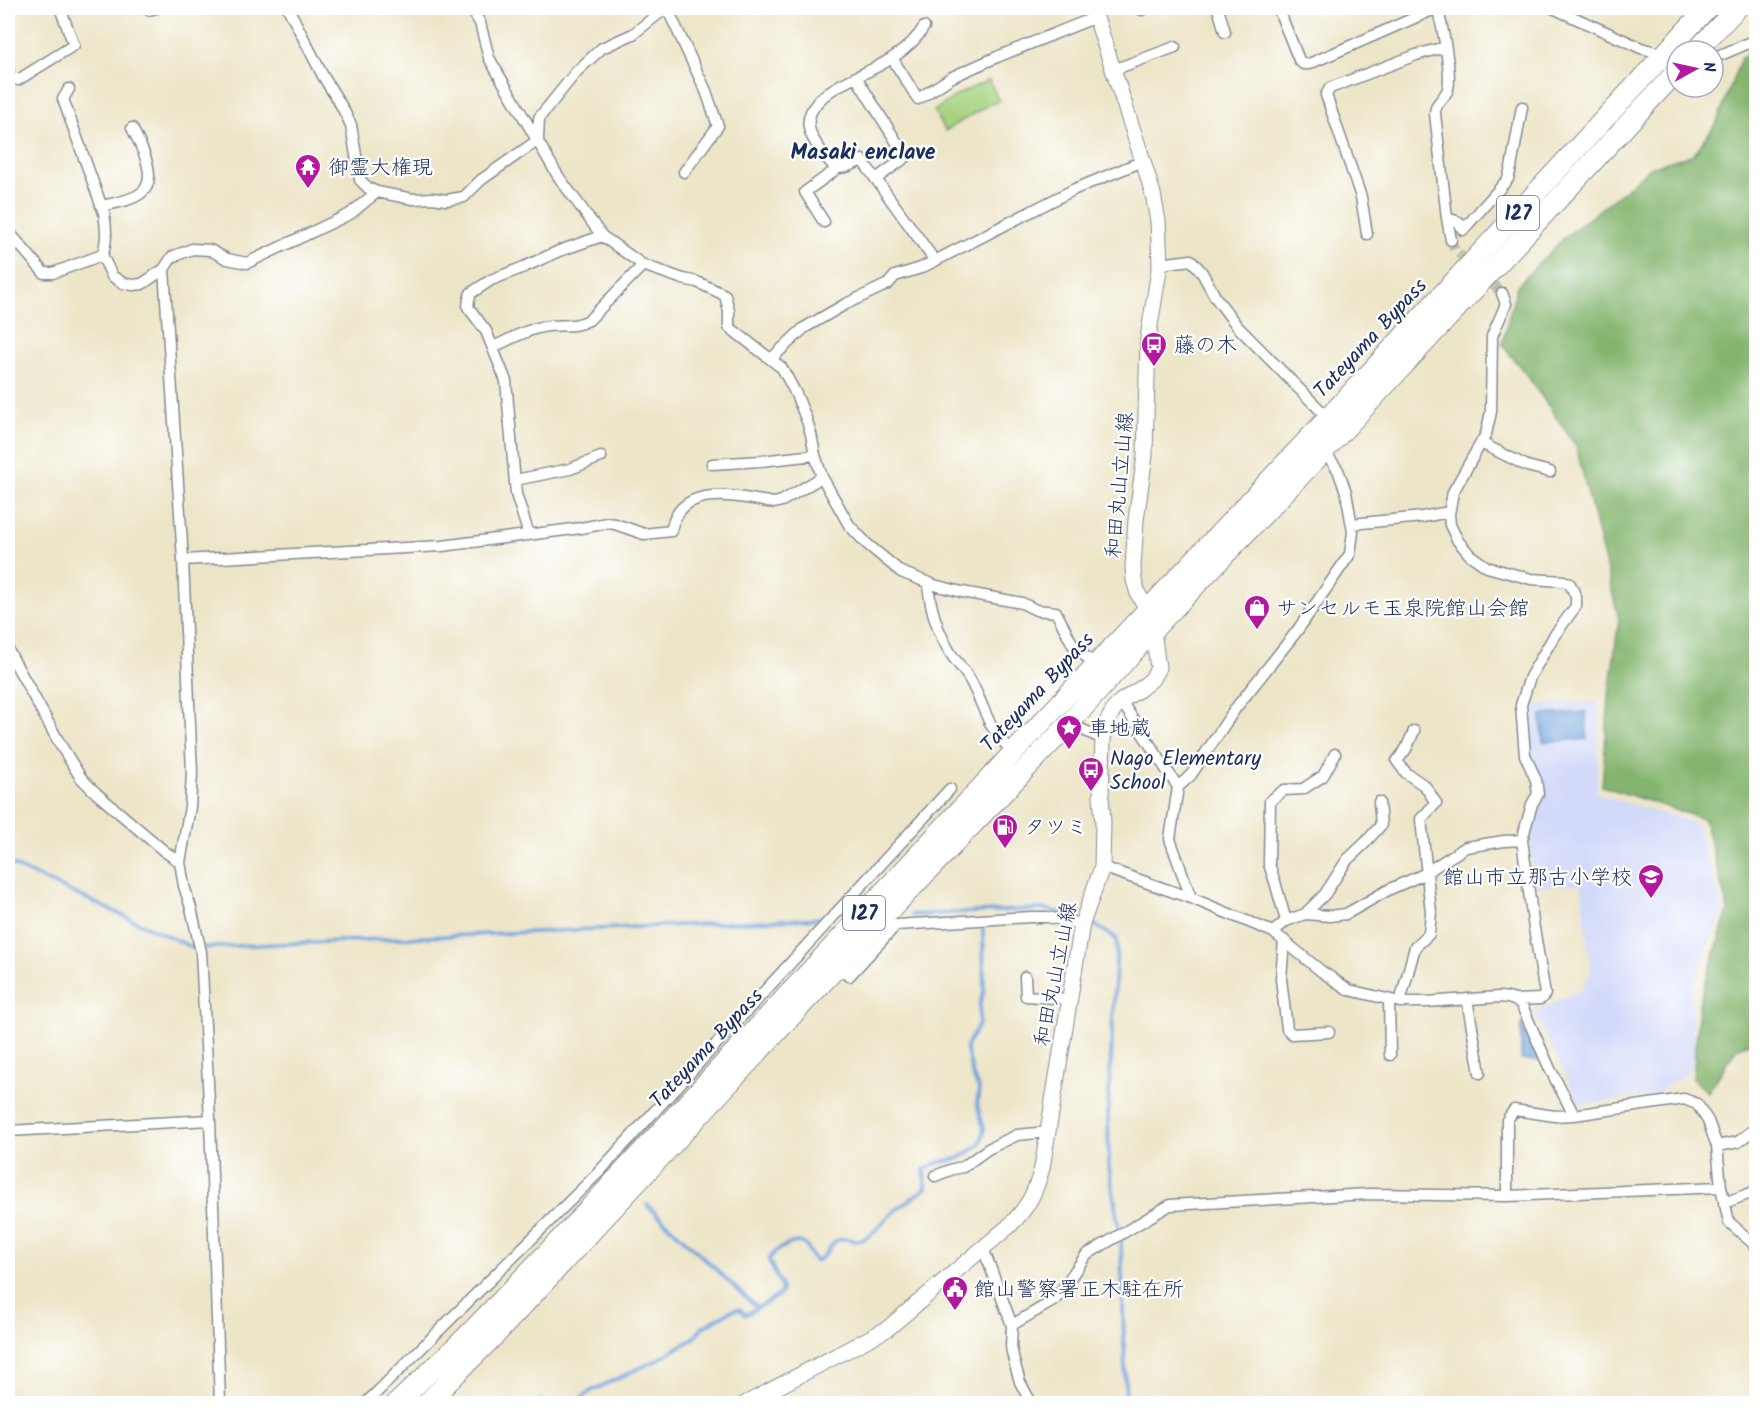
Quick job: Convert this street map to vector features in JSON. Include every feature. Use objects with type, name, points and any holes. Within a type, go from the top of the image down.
[{"type":"highway","name":"Tateyama Bypass","points":[[1684,39],[1707,8]]},
{"type":"highway","points":[[1707,39],[1737,8]]},
{"type":"highway","name":"Tateyama Bypass","points":[[396,1404],[466,1337],[571,1228],[1147,609],[1665,62]]},
{"type":"highway","name":"Tateyama Bypass","points":[[426,1404],[514,1315],[838,966],[1066,727],[1153,630],[1324,451],[1665,84]]},
{"type":"main road","name":"和田丸山立山線","points":[[745,1404],[887,1329],[1022,1214],[1032,1199],[1042,1168],[1082,924],[1102,867],[1103,739],[1114,709],[1121,701],[1152,679],[1158,668],[1153,630],[1147,609],[1138,594],[1133,567],[1136,520],[1145,455],[1148,338],[1160,264],[1158,221],[1143,160],[1095,12]]},
{"type":"street","points":[[8,71],[10,77],[18,80],[74,45],[60,8]]},
{"type":"street","points":[[288,8],[351,125],[360,180],[368,188],[413,199],[446,200],[464,197],[481,180],[538,140]]},
{"type":"street","points":[[471,8],[480,23],[488,56],[558,176],[602,236],[643,265],[697,282],[725,296],[729,310],[729,327],[782,368],[796,394],[812,434],[814,455],[822,477],[849,525],[867,544],[901,572],[928,583],[1022,603],[1036,610],[1056,612],[1074,647],[1096,665]]},
{"type":"street","points":[[538,140],[538,118],[577,71],[602,48],[633,34],[666,8],[706,91],[718,126],[684,172]]},
{"type":"street","points":[[1218,8],[1225,32]]},
{"type":"street","points":[[1278,8],[1299,60],[1303,64],[1309,64],[1437,8],[1449,82],[1444,98],[1437,103],[1435,114],[1451,240]]},
{"type":"street","points":[[1553,8],[1641,48],[1665,54]]},
{"type":"street","points":[[892,58],[918,99],[961,73],[1095,12]]},
{"type":"street","points":[[838,168],[833,165],[812,137],[809,119],[811,112],[833,88],[906,49],[924,27]]},
{"type":"street","points":[[1725,53],[1756,40]]},
{"type":"street","points":[[1113,70],[1175,47]]},
{"type":"street","points":[[1366,234],[1361,198],[1326,95],[1327,91],[1329,88],[1416,55],[1445,47]]},
{"type":"street","points":[[856,77],[906,157],[876,179]]},
{"type":"street","points":[[8,231],[44,273],[53,273],[102,255],[107,230],[102,206],[63,99],[69,89]]},
{"type":"street","points":[[1447,219],[1459,222],[1463,230],[1508,179],[1522,106]]},
{"type":"street","points":[[102,206],[133,198],[144,192],[149,181],[146,158],[132,128]]},
{"type":"street","points":[[824,222],[805,192],[838,168],[862,160],[935,261]]},
{"type":"street","points":[[771,358],[804,328],[844,305],[888,284],[895,276],[921,268],[1075,189],[1143,160]]},
{"type":"street","points":[[102,255],[112,276],[123,283],[133,285],[142,284],[164,268],[172,257],[192,249],[210,250],[228,259],[247,263],[350,214],[377,192]]},
{"type":"street","points":[[529,535],[517,502],[506,381],[486,331],[468,307],[469,299],[471,293],[491,280],[559,251],[602,236]]},
{"type":"street","points":[[1160,264],[1191,261],[1201,271],[1216,298],[1237,326],[1328,418]]},
{"type":"street","points":[[493,347],[536,328],[556,324],[570,327],[582,324],[589,320],[643,265]]},
{"type":"street","points":[[164,268],[183,560],[192,773],[190,807],[180,862],[183,886],[192,908],[201,947],[210,1120],[220,1404]]},
{"type":"street","points":[[1502,293],[1506,304],[1492,336],[1491,412],[1486,434],[1453,492],[1449,512],[1450,525],[1458,541],[1470,555],[1487,567],[1531,579],[1564,581],[1570,584],[1576,597],[1576,606],[1554,636],[1530,677],[1521,705],[1525,755],[1536,780],[1538,794],[1532,804],[1522,840],[1545,994],[1541,999],[1515,1000]]},
{"type":"street","points":[[1481,443],[1527,466],[1550,472]]},
{"type":"street","points":[[1191,898],[1170,839],[1178,787],[1191,775],[1235,709],[1297,631],[1350,554],[1353,532],[1346,492],[1338,470],[1324,451]]},
{"type":"street","points":[[712,464],[814,455]]},
{"type":"street","points":[[515,480],[570,469],[601,457]]},
{"type":"street","points":[[183,560],[442,546],[607,523],[644,534],[671,531],[672,521],[680,510],[687,503],[700,498],[719,495],[774,503],[782,501],[822,477]]},
{"type":"street","points":[[1352,524],[1449,512]]},
{"type":"street","points":[[928,583],[934,620],[944,642],[977,693],[991,725],[1013,753]]},
{"type":"street","points":[[8,650],[81,778],[164,851],[180,862]]},
{"type":"street","points":[[1121,701],[1178,787]]},
{"type":"street","points":[[1066,727],[1083,730],[1103,739]]},
{"type":"street","points":[[1390,1055],[1394,1001],[1415,947],[1429,934],[1431,912],[1421,819],[1436,803],[1425,786],[1406,772],[1397,761],[1414,731]]},
{"type":"street","points":[[1286,921],[1269,864],[1270,801],[1284,790],[1303,789],[1323,776],[1335,754]]},
{"type":"street","points":[[365,1404],[598,1173],[950,789]]},
{"type":"street","points":[[1273,932],[1286,921],[1305,914],[1325,894],[1347,860],[1381,825],[1379,802]]},
{"type":"street","points":[[1305,914],[1330,916],[1346,914],[1390,888],[1426,873],[1466,847],[1522,840]]},
{"type":"street","points":[[1102,867],[1191,898],[1273,932],[1321,971],[1349,990],[1394,1001],[1426,1002],[1499,997],[1515,1000],[1521,1004],[1550,1069],[1574,1115]]},
{"type":"street","points":[[838,966],[849,976],[896,925],[1031,917],[1047,917],[1082,924]]},
{"type":"street","points":[[1284,940],[1281,979],[1287,1029],[1292,1034],[1329,1032]]},
{"type":"street","points":[[1025,977],[1026,996],[1070,999]]},
{"type":"street","points":[[1467,999],[1480,1073]]},
{"type":"street","points":[[1507,1196],[1507,1120],[1514,1110],[1555,1116],[1574,1115],[1684,1098],[1697,1104],[1708,1121],[1717,1146],[1720,1187],[1729,1221],[1756,1246]]},
{"type":"street","points":[[8,1131],[210,1120]]},
{"type":"street","points":[[1717,1146],[1738,1142],[1756,1128]]},
{"type":"street","points":[[935,1176],[963,1167],[988,1149],[1017,1135],[1048,1132]]},
{"type":"street","points":[[1012,1325],[1055,1300],[1086,1255],[1170,1205],[1370,1194],[1507,1196],[1720,1187]]},
{"type":"street","points":[[1724,1203],[1756,1191]]},
{"type":"street","points":[[983,1248],[1012,1325],[1011,1347],[1014,1361],[1030,1404]]},
{"type":"shaded area","name":"館山市立那古小学校","points":[[1599,702],[1597,794],[1696,823],[1724,913],[1708,946],[1691,994],[1694,1053],[1688,1072],[1655,1095],[1580,1105],[1534,1012],[1580,990],[1591,973],[1581,884],[1533,887],[1530,839],[1544,783],[1529,752],[1528,705]]},
{"type":"green space","points":[[1756,51],[1756,1039],[1736,1049],[1708,1092],[1693,1079],[1699,1004],[1728,910],[1704,819],[1602,786],[1610,686],[1619,619],[1576,446],[1529,378],[1502,344],[1517,286],[1564,238],[1651,167],[1694,154],[1717,122],[1741,58]]},
{"type":"green space","points":[[989,80],[999,101],[986,106],[945,131],[934,111],[957,95]]},
{"type":"water","points":[[1586,712],[1587,739],[1543,742],[1541,715]]},
{"type":"water","points":[[1521,1023],[1539,1061],[1521,1060]]},
{"type":"waterway","points":[[8,863],[194,948],[826,918]]},
{"type":"waterway","points":[[912,915],[1041,909],[1076,915]]},
{"type":"waterway","points":[[1090,920],[1116,938],[1117,945],[1108,1112],[1109,1167],[1121,1241],[1126,1404]]},
{"type":"waterway","points":[[573,1404],[591,1391],[657,1360],[693,1339],[703,1327],[730,1311],[741,1310],[745,1315],[778,1296],[782,1291],[781,1286],[769,1260],[779,1249],[790,1244],[804,1244],[815,1261],[838,1240],[858,1241],[866,1238],[892,1213],[926,1188],[924,1170],[937,1163],[960,1158],[979,1145],[984,1129],[977,1104],[979,1089],[973,1076],[966,1047],[979,1024],[980,1002],[984,991],[983,928]]},
{"type":"waterway","points":[[647,1205],[758,1307]]},
{"type":"waterway","points":[[541,1400],[545,1404]]},
{"type":"tunnel","points":[[1451,240],[1455,250],[1502,293]]},
{"type":"place","name":"御霊大権現","points":[[308,190]]},
{"type":"place","name":"藤の木","points":[[1154,368]]},
{"type":"place","name":"サンセルモ玉泉院館山会館","points":[[1257,631]]},
{"type":"place","name":"車地蔵","points":[[1069,751]]},
{"type":"place","name":"Nago Elementary School","points":[[1091,793]]},
{"type":"place","name":"タツミ","points":[[1005,850]]},
{"type":"place","name":"館山市立那古小学校","points":[[1651,900]]},
{"type":"place","name":"館山警察署正木駐在所","points":[[955,1312]]},
{"type":"district","name":"Masaki enclave","points":[[863,151]]}]
